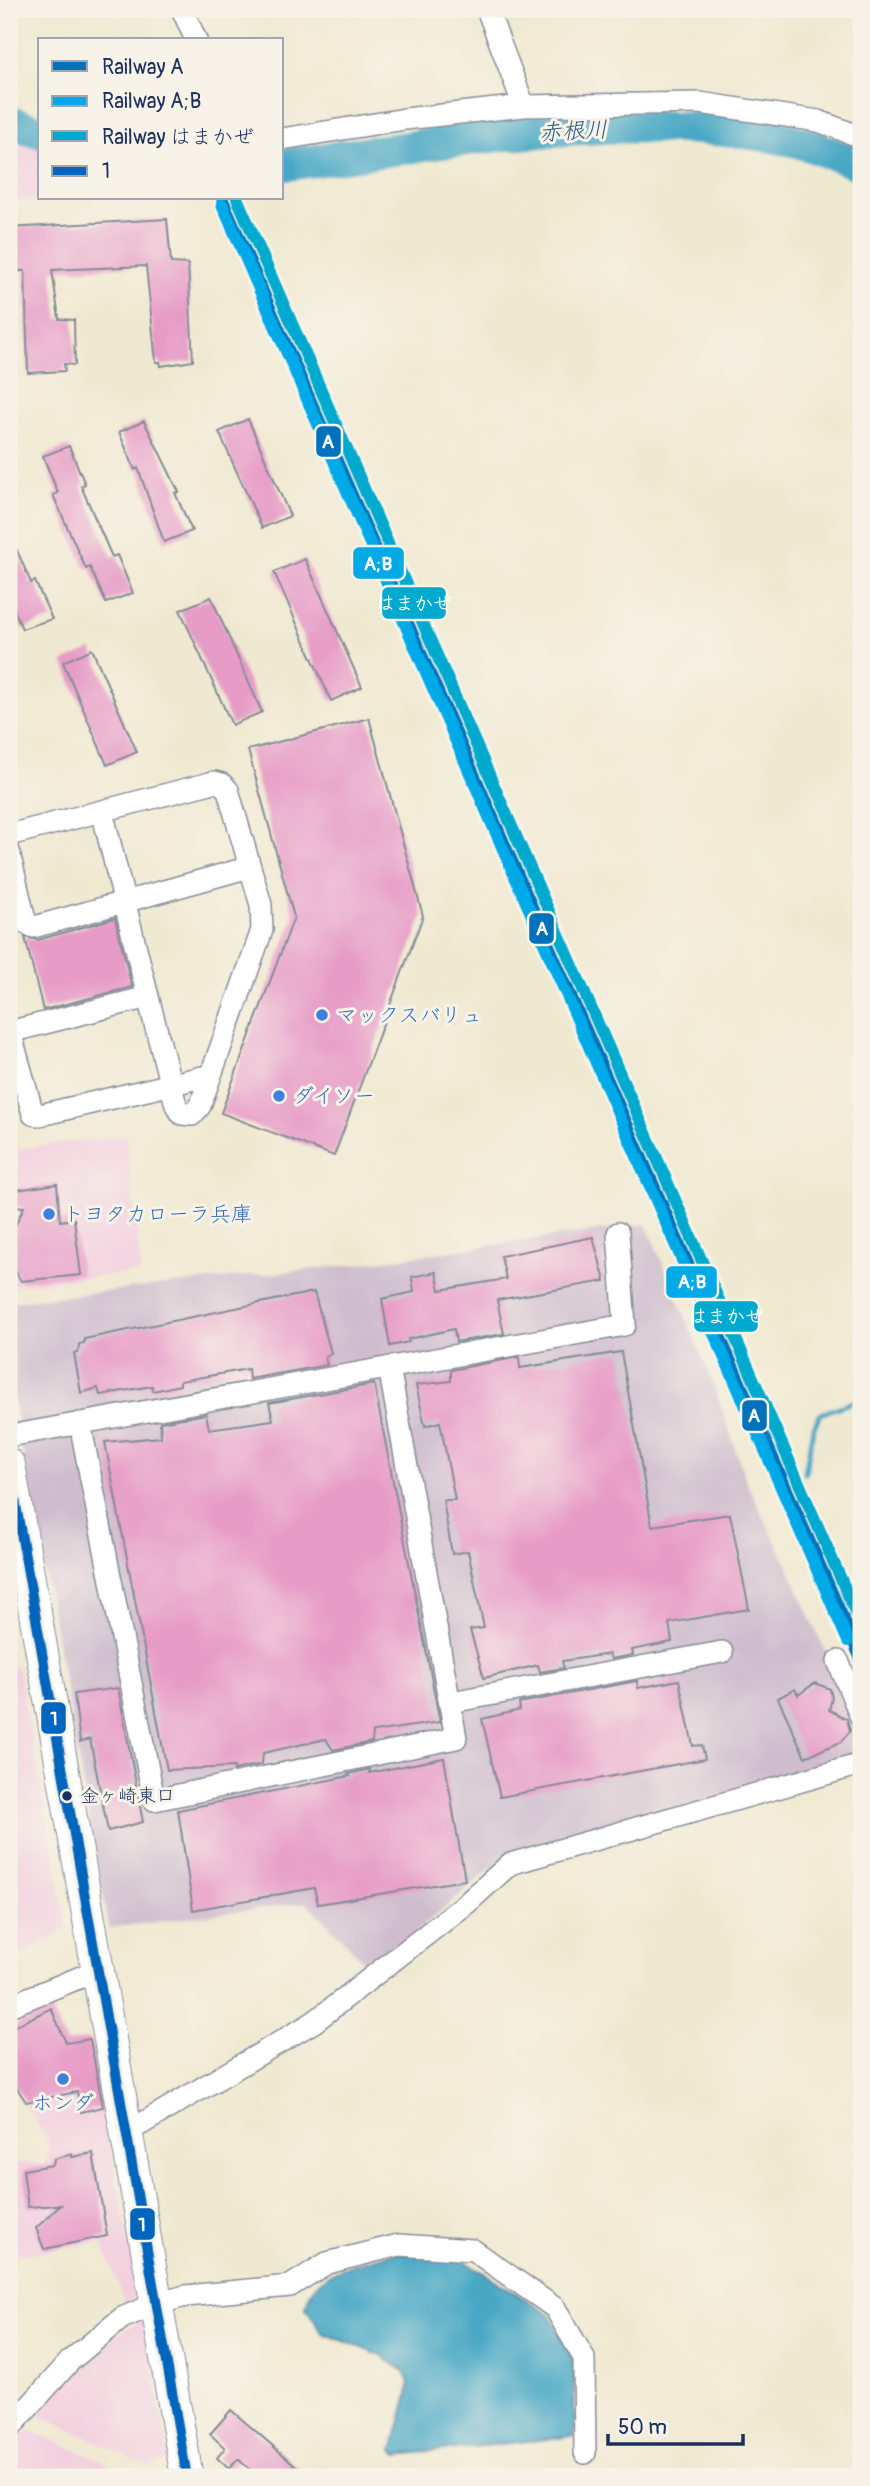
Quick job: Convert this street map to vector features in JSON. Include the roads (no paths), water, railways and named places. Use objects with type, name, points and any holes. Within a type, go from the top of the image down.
[{"type":"highway","points":[[9,1465],[187,2477]]},
{"type":"street","points":[[182,9],[195,38]]},
{"type":"street","points":[[487,9],[524,106]]},
{"type":"street","points":[[284,139],[405,119],[524,106],[700,103],[818,121],[861,137]]},
{"type":"street","points":[[9,835],[214,782],[222,784],[228,790],[261,905],[262,930],[200,1106],[192,1115],[182,1114],[176,1105],[102,811]]},
{"type":"street","points":[[9,852],[24,916],[27,924],[34,927],[250,867]]},
{"type":"street","points":[[148,997],[9,1032],[33,1114],[40,1115],[170,1082],[211,1075]]},
{"type":"street","points":[[9,1436],[625,1325],[618,1233]]},
{"type":"street","points":[[80,1423],[154,1800],[456,1738],[389,1367]]},
{"type":"street","points":[[451,1702],[722,1652]]},
{"type":"street","points":[[838,1661],[861,1717]]},
{"type":"street","points":[[126,2133],[314,2022],[467,1903],[510,1864],[861,1763]]},
{"type":"street","points":[[9,2006],[96,1971]]},
{"type":"street","points":[[9,2429],[71,2360],[122,2318],[156,2304],[186,2297],[290,2286],[327,2263],[399,2245],[473,2250],[555,2308],[584,2358],[585,2453]]},
{"type":"water","points":[[395,2253],[452,2253],[550,2315],[574,2359],[575,2436],[397,2455],[393,2450],[409,2383],[404,2371],[380,2355],[323,2333],[306,2308],[310,2295],[328,2275]]},
{"type":"waterway","name":"赤根川","points":[[9,122],[38,131]]},
{"type":"waterway","name":"赤根川","points":[[284,165],[536,132],[664,127],[728,131],[791,140],[861,165]]},
{"type":"waterway","points":[[805,1473],[813,1429],[820,1414],[861,1399]]},
{"type":"rail line","name":"A","points":[[223,200],[861,1659]]},
{"type":"rail line","name":"はまかぜ","points":[[238,200],[861,1625]]},
{"type":"rail line","name":"A;B","points":[[222,204],[848,1641]]},
{"type":"place","name":"マックスバリュ","points":[[322,1015]]},
{"type":"place","name":"ダイソー","points":[[279,1096]]},
{"type":"place","name":"トヨタカローラ兵庫","points":[[49,1214]]},
{"type":"place","name":"金ヶ崎東口","points":[[67,1796]]},
{"type":"place","name":"ホンダ","points":[[63,2079]]}]
